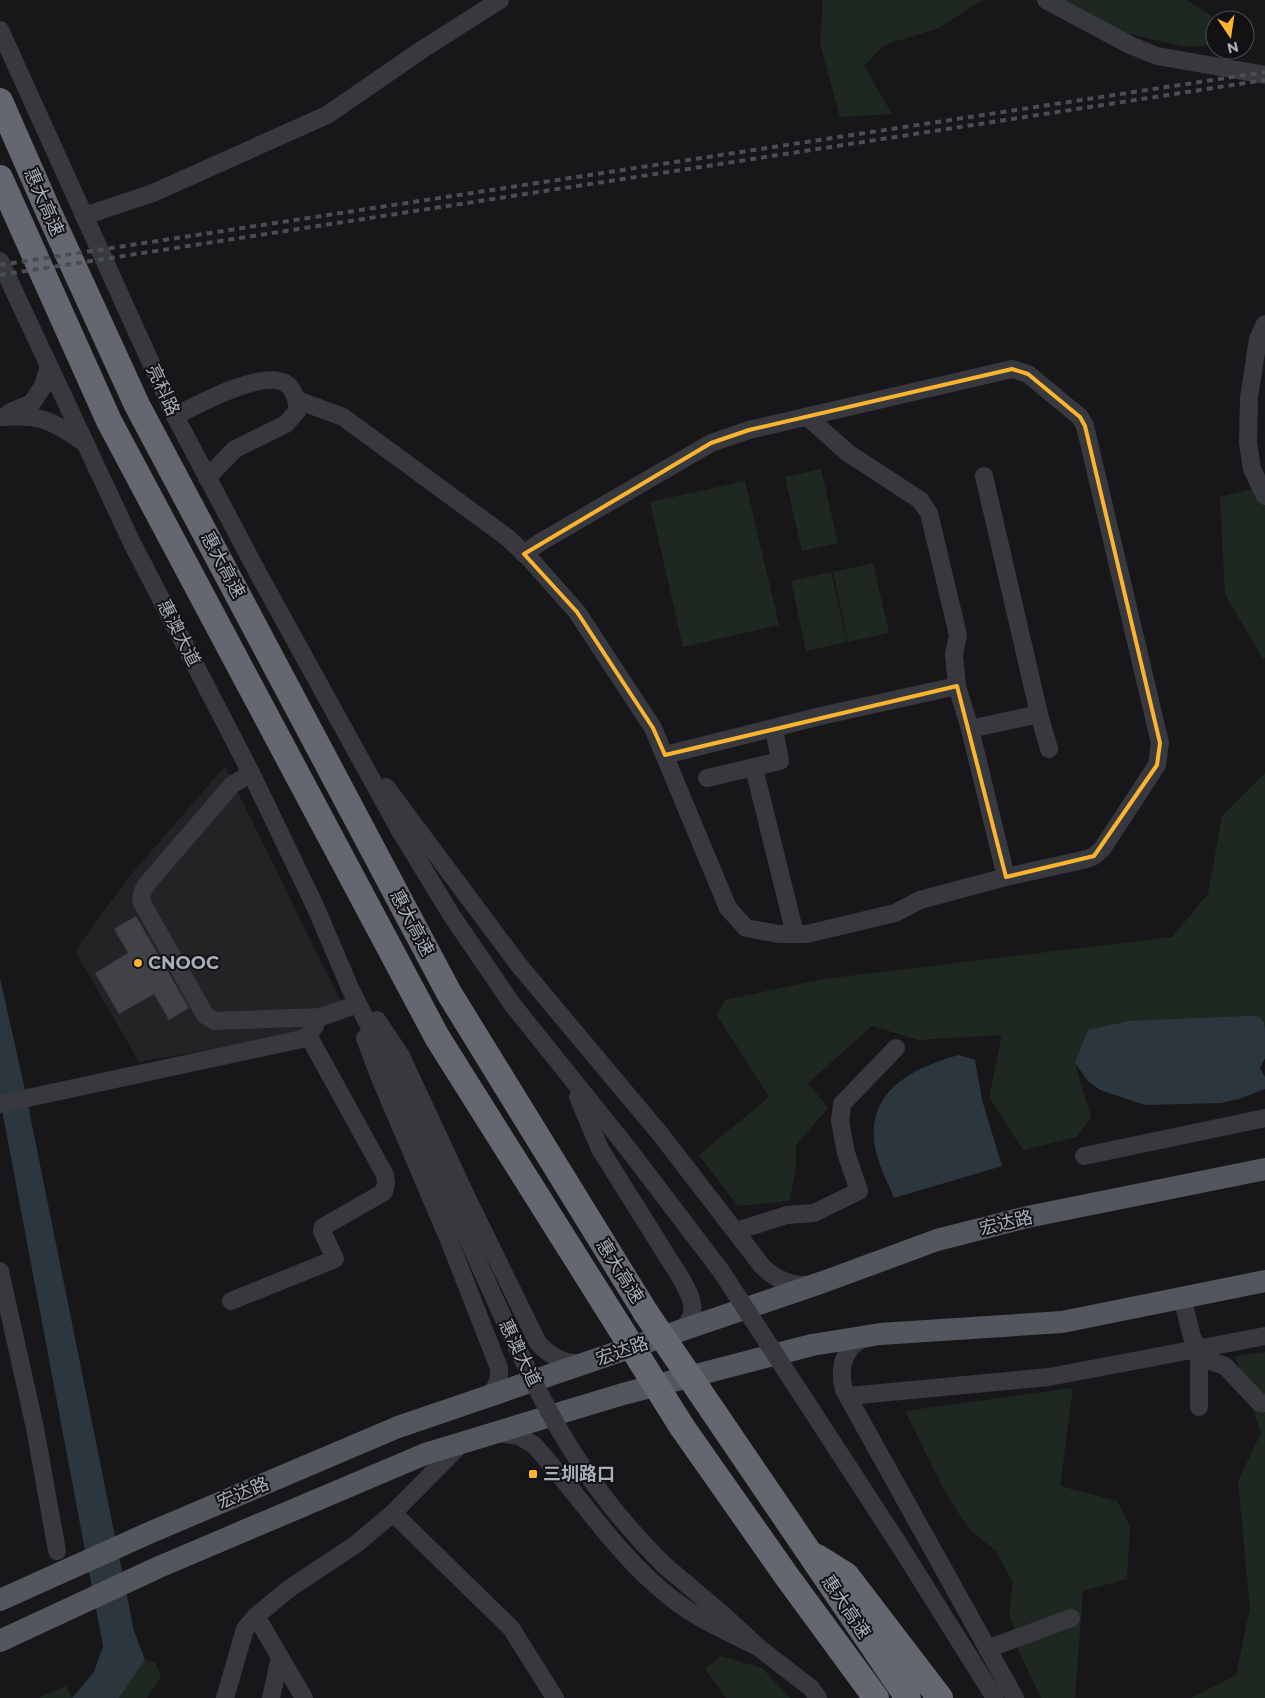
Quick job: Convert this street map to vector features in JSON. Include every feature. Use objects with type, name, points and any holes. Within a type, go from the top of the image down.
[{"type":"highway","name":"惠大高速","points":[[0,101],[137,405],[325,756],[449,993],[646,1313],[908,1698]]},
{"type":"highway","name":"惠大高速","points":[[0,178],[109,421],[437,1037],[682,1427],[788,1578],[876,1698]]},
{"type":"highway","points":[[808,1552],[846,1574],[940,1698]]},
{"type":"highway","points":[[788,1578],[812,1635],[855,1698]]},
{"type":"main road","name":"宏达路","points":[[0,1600],[63,1560],[149,1533],[398,1427],[823,1282],[937,1240],[1027,1217],[1265,1169]]},
{"type":"main road","name":"宏达路","points":[[0,1641],[159,1567],[425,1454],[623,1394],[812,1345],[880,1334],[1062,1322],[1265,1281]]},
{"type":"street","points":[[84,216],[153,193],[327,115],[423,49],[500,0]]},
{"type":"street","points":[[1046,0],[1130,45],[1157,56],[1265,74]]},
{"type":"street","name":"亮科路","points":[[0,30],[175,416],[259,575],[350,739]]},
{"type":"street","name":"惠澳大道","points":[[0,261],[132,543],[251,773],[315,906],[358,1004],[415,1117],[527,1370],[555,1424],[611,1506],[643,1544],[664,1566],[721,1613],[758,1647]]},
{"type":"street","points":[[1265,324],[1258,339],[1249,398],[1248,443],[1252,468],[1265,496]]},
{"type":"street","points":[[0,416],[32,403],[43,386],[49,366]]},
{"type":"street","points":[[297,400],[344,417],[508,538],[577,612],[653,728],[728,908],[746,928],[761,932],[807,934],[895,913],[920,900],[1006,877],[1087,859],[1102,849],[1157,765],[1160,743],[1085,426],[1080,417],[1028,374],[1012,369],[749,430],[711,443],[524,554]]},
{"type":"street","points":[[175,416],[207,398],[252,383],[276,380],[288,385],[297,400],[298,410],[286,424],[235,449],[207,478]]},
{"type":"street","points":[[0,416],[26,415],[46,419],[86,443]]},
{"type":"street","points":[[810,416],[811,420],[848,453],[920,500],[929,513],[958,635],[954,654],[957,686],[970,729],[1006,877]]},
{"type":"street","points":[[984,476],[1039,714],[1049,749]]},
{"type":"street","points":[[665,755],[957,686]]},
{"type":"street","points":[[970,729],[1039,714]]},
{"type":"street","points":[[707,778],[780,761],[774,728]]},
{"type":"street","points":[[350,739],[399,829],[452,916],[512,1004],[721,1271],[898,1544],[995,1698]]},
{"type":"street","points":[[350,739],[518,964],[660,1135],[762,1266],[776,1277],[794,1284],[804,1285],[823,1282]]},
{"type":"street","points":[[754,768],[795,934]]},
{"type":"street","points":[[251,773],[232,785],[146,884],[141,901],[204,1016],[214,1021],[321,1018],[358,1004]]},
{"type":"street","points":[[358,1004],[373,1014],[401,1056],[468,1200],[538,1342],[559,1360],[586,1363]]},
{"type":"street","points":[[358,1004],[360,1024],[380,1078],[449,1240],[499,1368],[496,1388],[479,1399]]},
{"type":"street","points":[[0,1104],[302,1039],[308,1035],[321,1018]]},
{"type":"street","points":[[231,1301],[335,1259],[322,1231],[323,1227],[384,1192],[385,1174],[308,1035]]},
{"type":"street","points":[[736,1231],[787,1215],[814,1213],[859,1191],[846,1153],[840,1121],[842,1104],[896,1048]]},
{"type":"street","points":[[572,1080],[600,1149],[692,1299],[693,1312],[691,1319],[681,1330]]},
{"type":"street","points":[[1084,1156],[1265,1118]]},
{"type":"street","points":[[0,1271],[63,1560]]},
{"type":"street","points":[[1182,1297],[1192,1337],[1199,1353],[1200,1407]]},
{"type":"street","points":[[880,1334],[863,1338],[855,1343],[844,1358],[841,1374],[844,1390],[1015,1698]]},
{"type":"street","points":[[848,1396],[1049,1377],[1199,1353],[1265,1336]]},
{"type":"street","points":[[1199,1353],[1224,1366],[1260,1403],[1265,1403]]},
{"type":"street","points":[[492,1434],[519,1436],[534,1445],[634,1565],[674,1601],[705,1620],[758,1647],[811,1688],[818,1698]]},
{"type":"street","points":[[225,1698],[245,1628],[256,1616],[290,1588],[355,1544],[393,1514],[462,1443]]},
{"type":"street","points":[[393,1514],[511,1628],[555,1698]]},
{"type":"street","points":[[256,1616],[304,1698]]},
{"type":"street","points":[[987,1649],[1071,1618]]},
{"type":"street","points":[[271,1698],[280,1656]]},
{"type":"highlighted area","points":[[1012,369],[1028,374],[1080,417],[1085,426],[1160,743],[1157,765],[1094,856],[1006,877],[957,686],[665,755],[653,728],[577,612],[524,554],[711,443],[749,430]]},
{"type":"shaded area","points":[[823,0],[982,0],[939,28],[884,45],[864,66],[892,114],[840,117],[820,44]]},
{"type":"shaded area","points":[[1065,0],[1187,0],[1205,12],[1205,46],[1186,47],[1129,34]]},
{"type":"shaded area","points":[[821,469],[838,543],[802,551],[785,477]]},
{"type":"shaded area","points":[[745,481],[779,625],[683,647],[650,502]]},
{"type":"shaded area","points":[[1265,486],[1265,657],[1263,659],[1225,594],[1220,497]]},
{"type":"shaded area","points":[[873,563],[889,633],[848,642],[833,572]]},
{"type":"shaded area","points":[[831,572],[847,642],[806,651],[791,581]]},
{"type":"shaded area","points":[[225,766],[346,1012],[294,1035],[139,1062],[75,951],[128,878]]},
{"type":"shaded area","points":[[1265,773],[1265,1029],[1264,1023],[1075,1063],[1091,1117],[1077,1137],[1023,1150],[989,1097],[1002,1035],[919,1040],[872,1026],[808,1083],[828,1108],[796,1145],[796,1169],[789,1201],[738,1206],[699,1155],[769,1097],[717,1015],[725,1000],[823,979],[1172,937],[1208,894],[1222,816]]},
{"type":"shaded area","points":[[0,978],[25,1090],[134,1631],[145,1660],[119,1698],[72,1698],[94,1672],[103,1646],[0,1099]]},
{"type":"shaded area","points":[[1259,1017],[1264,1023],[1265,1058],[1260,1068],[1265,1077],[1265,1089],[1239,1099],[1221,1103],[1145,1105],[1100,1090],[1088,1081],[1075,1063],[1088,1030],[1129,1021]]},
{"type":"shaded area","points":[[959,1055],[975,1060],[982,1100],[1002,1166],[894,1198],[881,1169],[876,1151],[874,1131],[877,1113],[884,1099],[895,1086],[908,1076],[941,1060]]},
{"type":"shaded area","points":[[1265,1352],[1265,1698],[1191,1698],[1236,1675],[1250,1608],[1238,1481],[1261,1433],[1235,1356]]},
{"type":"shaded area","points":[[1073,1388],[1060,1486],[1117,1501],[1130,1526],[1127,1579],[1083,1591],[1075,1698],[1041,1698],[1020,1654],[1009,1611],[1013,1583],[996,1551],[968,1528],[943,1488],[905,1411]]},
{"type":"shaded area","points":[[721,1656],[762,1668],[790,1698],[726,1698],[705,1669]]},
{"type":"shaded area","points":[[145,1660],[155,1662],[161,1677],[147,1698],[119,1698]]},
{"type":"shaded area","points":[[65,1686],[72,1698],[39,1698]]},
{"type":"building","name":"CNOOC","points":[[136,916],[189,1008],[169,1020],[154,994],[119,1014],[95,973],[128,953],[114,929]]},
{"type":"railway","points":[[0,265],[1265,72]]},
{"type":"railway","points":[[0,275],[1265,80]]},
{"type":"place","name":"CNOOC","points":[[138,963]]},
{"type":"place","name":"三圳路口","points":[[533,1474]]}]
